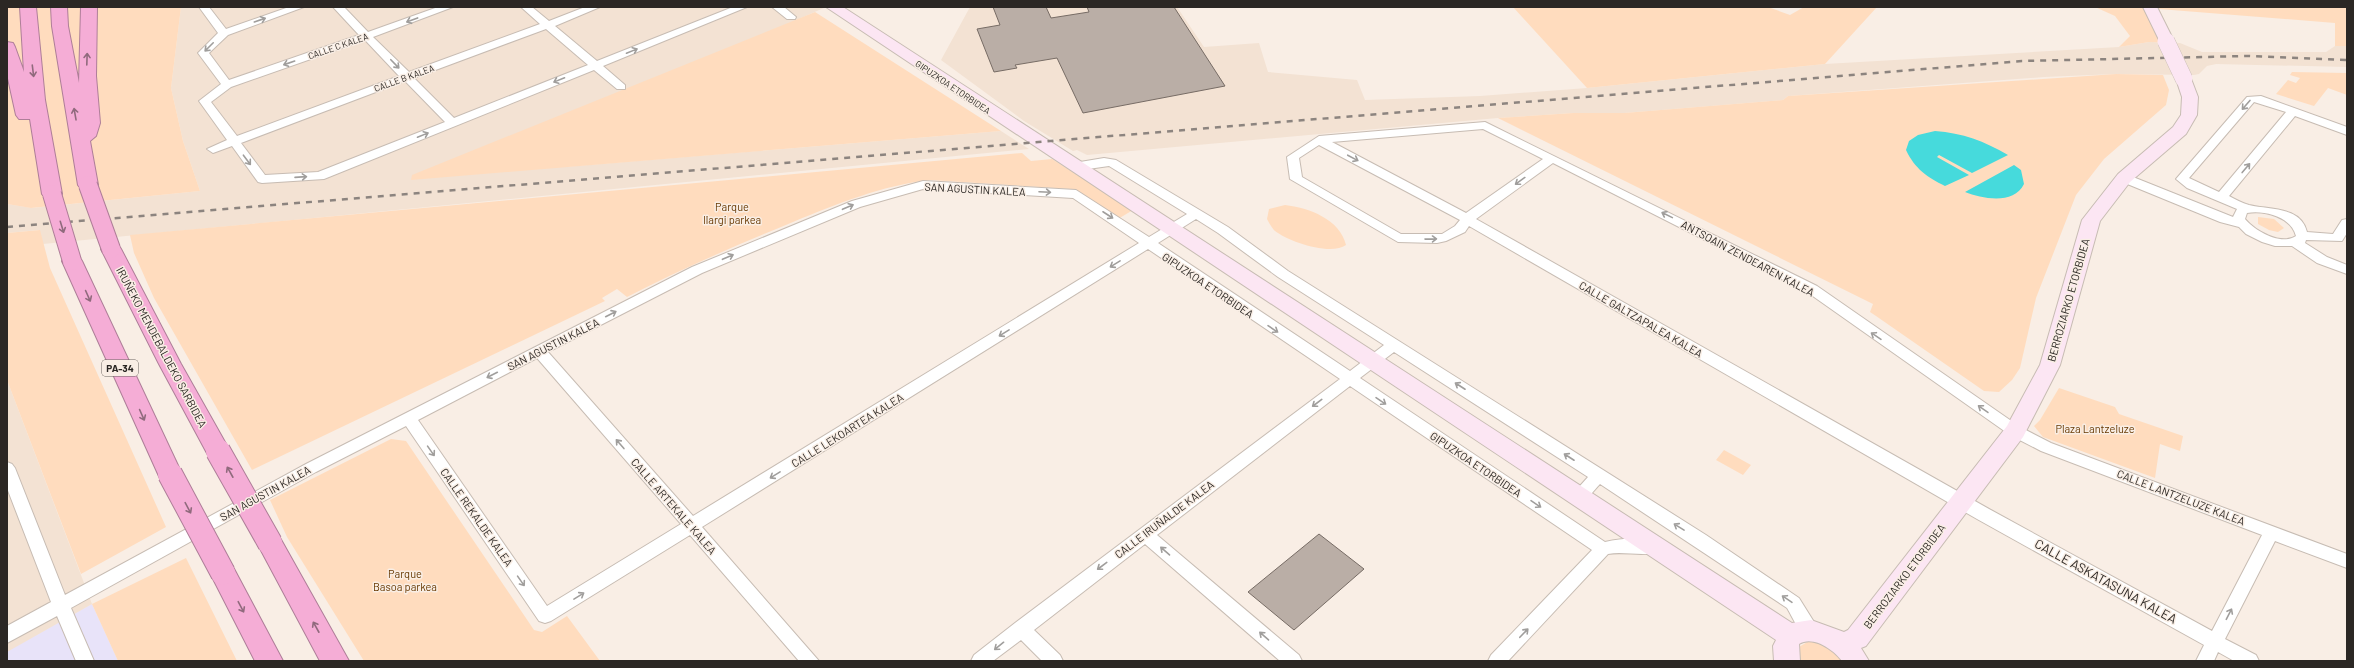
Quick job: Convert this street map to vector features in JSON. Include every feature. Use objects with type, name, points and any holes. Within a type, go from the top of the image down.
[{"type":"highway","name":"PA-34","points":[[28,7],[28,33],[42,142],[52,194],[72,261],[170,474],[269,661]]},
{"type":"highway","name":"IRUÑEKO MENDEBALDEKO SARBIDEA","points":[[59,7],[60,26],[88,185],[111,249],[170,364],[335,661]]},
{"type":"highway","points":[[82,152],[91,123],[87,76],[89,7]]},
{"type":"highway","points":[[7,47],[20,88],[26,119],[42,142]]},
{"type":"main road","name":"GIPUZKOA ETORBIDEA","points":[[833,7],[1654,548],[1800,633],[1821,632],[1850,652]]},
{"type":"main road","name":"BERROZIARKO ETORBIDEA","points":[[1850,652],[1857,638],[2015,431],[2050,365],[2091,220],[2124,178],[2180,130],[2189,115],[2190,97],[2184,79],[2150,7]]},
{"type":"main road","points":[[1787,661],[1785,652],[1786,643],[1800,633]]},
{"type":"street","points":[[204,7],[224,33]]},
{"type":"street","points":[[227,85],[203,53],[224,33],[299,7]]},
{"type":"street","points":[[338,7],[452,123]]},
{"type":"street","name":"CALLE C KALEA","points":[[233,141],[205,101],[227,85],[448,7]]},
{"type":"street","points":[[526,7],[621,87]]},
{"type":"street","name":"CALLE B KALEA","points":[[213,148],[595,7]]},
{"type":"street","points":[[233,141],[262,179],[320,176],[742,7]]},
{"type":"street","points":[[777,7],[791,17]]},
{"type":"street","points":[[2347,131],[2261,99],[2252,99],[2182,179],[2191,185],[2248,208],[2265,209],[2285,216],[2299,226],[2299,239],[2322,260],[2347,270]]},
{"type":"street","points":[[2221,198],[2293,111]]},
{"type":"street","name":"ANTSOAIN ZENDEAREN KALEA","points":[[1319,140],[1485,125],[1812,289],[2015,431]]},
{"type":"street","points":[[1319,140],[1293,157],[1296,179],[1392,236],[1437,239],[1446,237],[1460,229],[1467,219],[1552,158]]},
{"type":"street","name":"CALLE GALTZAPALEA KALEA","points":[[1319,140],[1467,219],[1961,501]]},
{"type":"street","points":[[1074,167],[1112,162],[1223,230],[1283,274],[1395,344],[1700,540],[1793,603],[1800,633]]},
{"type":"street","points":[[2124,178],[2224,219],[2242,224],[2267,239],[2287,243],[2299,239],[2337,238],[2347,223]]},
{"type":"street","name":"SAN AGUSTIN KALEA","points":[[7,635],[311,468],[697,270],[856,204],[922,185],[1076,194]]},
{"type":"street","name":"GIPUZKOA ETORBIDEA","points":[[1076,194],[1603,550]]},
{"type":"street","points":[[2242,224],[2239,214],[2248,208]]},
{"type":"street","name":"GIPUZKOA ETORBIDEA","points":[[1148,244],[1196,214]]},
{"type":"street","name":"CALLE LEKOARTEA KALEA","points":[[545,616],[1148,244]]},
{"type":"street","points":[[1348,379],[1395,344]]},
{"type":"street","name":"CALLE ARTEKALE KALEA","points":[[539,351],[810,661]]},
{"type":"street","name":"CALLE IRUÑALDE KALEA","points":[[980,661],[1021,628],[1348,379]]},
{"type":"street","name":"CALLE REKALDE KALEA","points":[[409,418],[545,616]]},
{"type":"street","name":"CALLE LANTZELUZE KALEA","points":[[2015,431],[2046,447],[2272,531],[2347,561]]},
{"type":"street","points":[[7,468],[61,605],[85,661]]},
{"type":"street","points":[[1578,497],[1599,476]]},
{"type":"street","name":"CALLE ASKATASUNA KALEA","points":[[1961,501],[2250,661]]},
{"type":"street","points":[[2204,661],[2272,531]]},
{"type":"street","points":[[1145,534],[1293,661]]},
{"type":"street","points":[[1497,661],[1603,550],[1615,546],[1630,545],[1654,548]]},
{"type":"street","points":[[1021,628],[1054,661]]},
{"type":"shaded area","points":[[181,7],[826,7],[801,18],[564,167],[1001,131],[1029,149],[43,244],[39,230],[7,233],[7,204],[32,208],[200,191],[183,141],[171,88]]},
{"type":"shaded area","points":[[970,7],[1177,7],[1204,47],[1259,43],[1268,72],[1357,80],[1365,100],[1480,96],[1587,88],[1825,64],[2119,47],[2149,42],[2180,43],[2202,52],[2326,52],[2335,46],[2347,46],[2347,67],[2216,64],[2207,66],[2199,74],[2194,75],[2116,74],[2044,77],[1788,96],[1783,100],[1624,113],[1573,113],[1498,118],[1087,155],[1077,150],[1073,151],[1024,121],[941,60]]},
{"type":"shaded area","points":[[7,380],[92,604],[7,652]]},
{"type":"shaded area","points":[[92,604],[118,661],[7,661],[7,651]]},
{"type":"green space","points":[[7,7],[181,7],[171,88],[183,141],[200,191],[31,208],[7,204]]},
{"type":"green space","points":[[1513,7],[1768,7],[1790,15],[1804,7],[1877,7],[1825,64],[1587,88]]},
{"type":"green space","points":[[2095,7],[2347,7],[2347,46],[2335,46],[2335,23],[2159,9],[2175,43],[2149,42],[2119,47],[2130,36],[2115,16]]},
{"type":"green space","points":[[815,12],[1001,131],[411,180],[412,175]]},
{"type":"green space","points":[[2292,72],[2347,73],[2347,95],[2328,88],[2314,106],[2276,94],[2288,80],[2296,83],[2300,78],[2290,75]]},
{"type":"green space","points":[[2116,74],[2163,75],[2169,90],[2166,105],[2104,159],[2076,195],[2036,298],[2020,368],[2012,380],[1999,392],[1984,391],[1870,312],[1873,304],[1498,118],[1573,113],[1624,113],[1783,100],[1788,96]]},
{"type":"green space","name":"Parque Ilargi parkea","points":[[1022,153],[1031,161],[1052,159],[1133,210],[1118,219],[1071,189],[930,180],[895,186],[860,196],[751,239],[688,267],[627,297],[617,289],[602,298],[605,301],[252,470],[154,298],[134,253],[130,235]]},
{"type":"green space","points":[[1285,205],[1304,209],[1322,216],[1337,228],[1343,236],[1346,245],[1331,249],[1321,248],[1300,243],[1281,235],[1275,231],[1267,219],[1269,209]]},
{"type":"green space","points":[[2258,217],[2274,219],[2284,228],[2278,232],[2269,230],[2258,224]]},
{"type":"green space","points":[[40,230],[50,268],[166,527],[81,574],[7,380],[7,233]]},
{"type":"green space","name":"Plaza Lantzeluze","points":[[2059,388],[2115,407],[2119,414],[2183,436],[2180,451],[2160,444],[2155,478],[2043,437],[2034,426],[2040,420]]},
{"type":"green space","name":"Parque Basoa parkea","points":[[391,439],[406,441],[534,630],[542,632],[567,616],[600,661],[364,661],[287,537],[270,500]]},
{"type":"green space","points":[[1724,450],[1751,465],[1743,475],[1716,460]]},
{"type":"green space","points":[[186,558],[237,661],[118,661],[92,604]]},
{"type":"green space","points":[[1809,641],[1826,643],[1844,661],[1798,661],[1799,647]]},
{"type":"water","points":[[1935,131],[1973,138],[2008,155],[1972,173],[1939,155],[1937,157],[1969,175],[1945,186],[1922,172],[1913,162],[1906,150],[1909,141],[1918,135]]},
{"type":"water","points":[[2014,165],[2021,170],[2024,184],[2019,191],[2013,195],[2006,198],[1989,198],[1972,195],[1965,192]]},
{"type":"building","points":[[993,7],[1046,7],[1051,18],[1089,12],[1087,7],[1174,7],[1225,86],[1083,113],[1057,58],[1015,65],[1017,68],[994,72],[977,29],[1000,25]]},
{"type":"building","points":[[1319,534],[1364,569],[1294,630],[1248,592]]},
{"type":"railway","points":[[7,227],[2022,61],[2248,56],[2347,60]]}]
